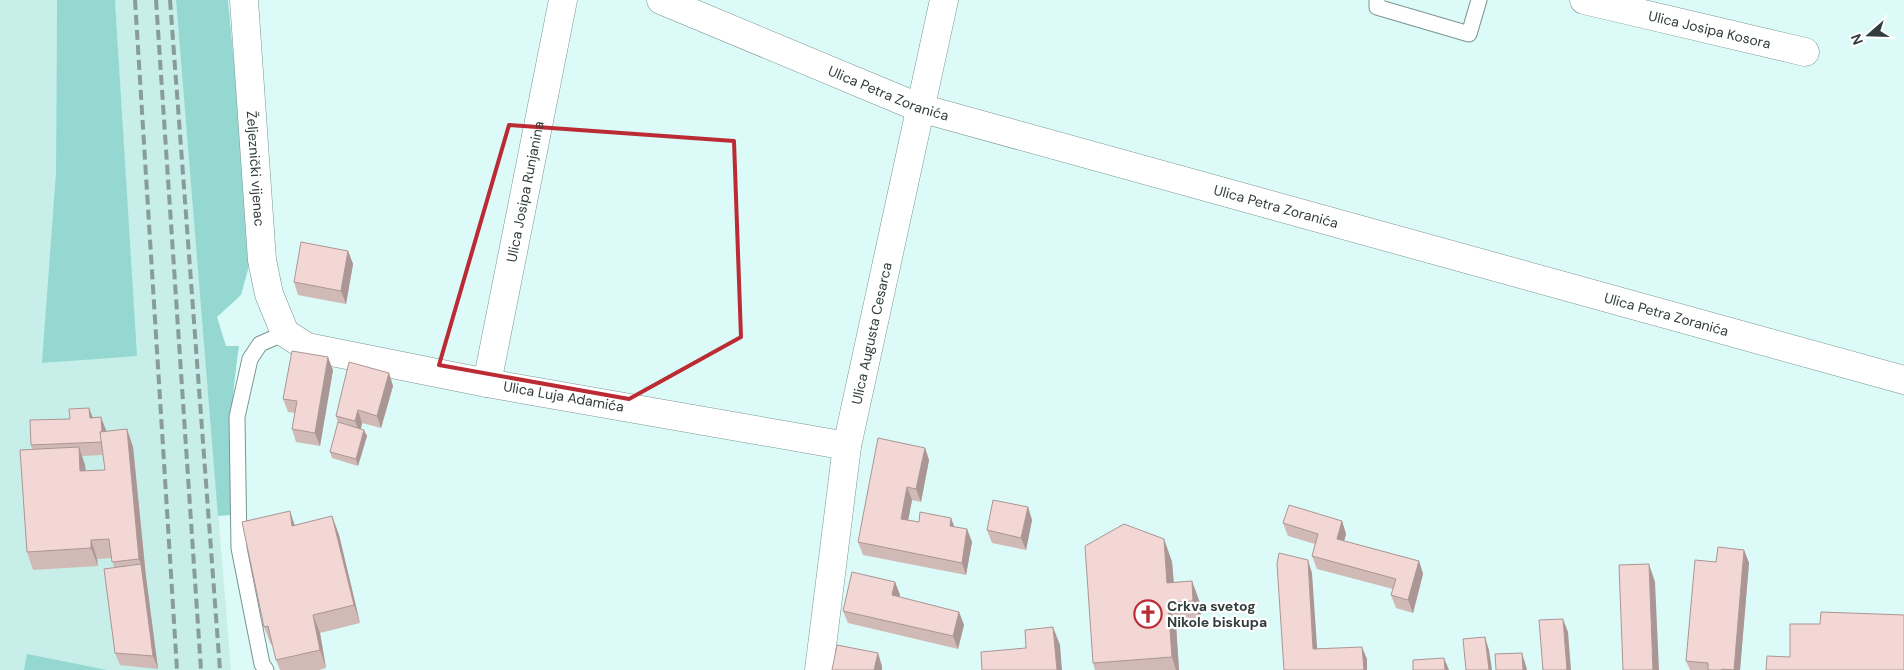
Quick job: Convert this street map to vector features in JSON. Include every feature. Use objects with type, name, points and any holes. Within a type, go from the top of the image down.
[{"type":"street","name":"Željeznički vijenac","points":[[244,0],[262,260],[269,294],[285,333]]},
{"type":"street","name":"Ulica Josipa Runjanina","points":[[487,383],[563,0]]},
{"type":"street","name":"Ulica Petra Zoranića","points":[[661,0],[920,108],[1904,380]]},
{"type":"street","name":"Ulica Augusta Cesarca","points":[[818,670],[847,446],[944,0]]},
{"type":"street","name":"Ulica Josipa Kosora","points":[[1584,0],[1805,52]]},
{"type":"street","name":"Ulica Luja Adamića","points":[[285,333],[307,347],[487,383],[847,446]]},
{"type":"lane","points":[[1377,0],[1377,7],[1469,34],[1479,0]]},
{"type":"lane","points":[[266,670],[262,664],[239,548],[237,417],[250,359],[260,344],[285,333]]},
{"type":"highlighted area","points":[[509,125],[734,141],[741,337],[629,399],[439,365]]},
{"type":"shaded area","points":[[0,0],[57,0],[56,172],[43,363],[136,355],[115,0],[176,0],[231,670],[0,670]]},
{"type":"shaded area","points":[[57,0],[115,0],[137,356],[42,363],[56,172]]},
{"type":"shaded area","points":[[176,0],[228,0],[249,220],[249,266],[241,295],[217,317],[226,346],[239,346],[231,430],[232,515],[218,516]]},
{"type":"shaded area","points":[[27,654],[107,670],[24,670]]},
{"type":"building","points":[[301,242],[348,251],[341,291],[294,282]]},
{"type":"building","points":[[292,351],[328,357],[315,433],[292,429],[297,401],[283,399]]},
{"type":"building","points":[[349,362],[389,373],[377,416],[358,410],[355,421],[336,416]]},
{"type":"building","points":[[89,408],[90,418],[101,417],[102,432],[100,432],[102,442],[31,445],[30,420],[70,419],[69,409]]},
{"type":"building","points":[[338,422],[364,430],[356,459],[330,452]]},
{"type":"building","points":[[127,429],[139,559],[112,562],[109,539],[91,540],[91,548],[27,552],[20,450],[79,447],[80,471],[105,470],[100,432]]},
{"type":"building","points":[[878,438],[925,448],[916,489],[907,487],[901,519],[919,522],[920,512],[951,518],[950,526],[967,529],[962,563],[858,542]]},
{"type":"building","points":[[993,500],[1028,507],[1021,538],[987,530]]},
{"type":"building","points":[[1289,505],[1342,521],[1337,539],[1419,561],[1408,600],[1391,595],[1396,579],[1312,556],[1318,534],[1283,523]]},
{"type":"building","points":[[290,511],[292,526],[332,516],[354,605],[313,615],[320,650],[276,660],[268,626],[264,627],[242,522]]},
{"type":"building","name":"Crkva svetog Nikole biskupa","points":[[1124,524],[1164,539],[1167,583],[1192,581],[1193,601],[1168,602],[1172,657],[1093,663],[1085,546]]},
{"type":"building","points":[[1718,547],[1744,550],[1734,670],[1708,670],[1708,663],[1686,661],[1695,560],[1716,562]]},
{"type":"building","points":[[1279,553],[1308,560],[1313,649],[1362,647],[1364,670],[1284,670],[1277,564]]},
{"type":"building","points":[[141,564],[153,656],[115,653],[104,569]]},
{"type":"building","points":[[1649,564],[1653,670],[1623,670],[1619,565]]},
{"type":"building","points":[[852,572],[895,582],[892,595],[959,612],[953,636],[843,611]]},
{"type":"building","points":[[1821,612],[1904,615],[1904,670],[1766,670],[1767,656],[1790,657],[1790,624],[1820,624]]},
{"type":"building","points":[[1563,619],[1567,670],[1543,670],[1539,620]]},
{"type":"building","points":[[1053,627],[1057,670],[982,670],[981,652],[1026,648],[1025,630]]},
{"type":"building","points":[[1485,637],[1489,670],[1466,670],[1463,639]]},
{"type":"building","points":[[837,645],[878,653],[874,670],[832,670]]},
{"type":"building","points":[[1522,653],[1523,670],[1496,670],[1495,654]]},
{"type":"building","points":[[1444,658],[1445,670],[1413,670],[1413,660]]},
{"type":"railway","points":[[135,0],[177,670]]},
{"type":"railway","points":[[156,0],[201,670]]},
{"type":"railway","points":[[170,0],[220,670]]},
{"type":"place","name":"Crkva svetog Nikole biskupa","points":[[1148,614]]}]
